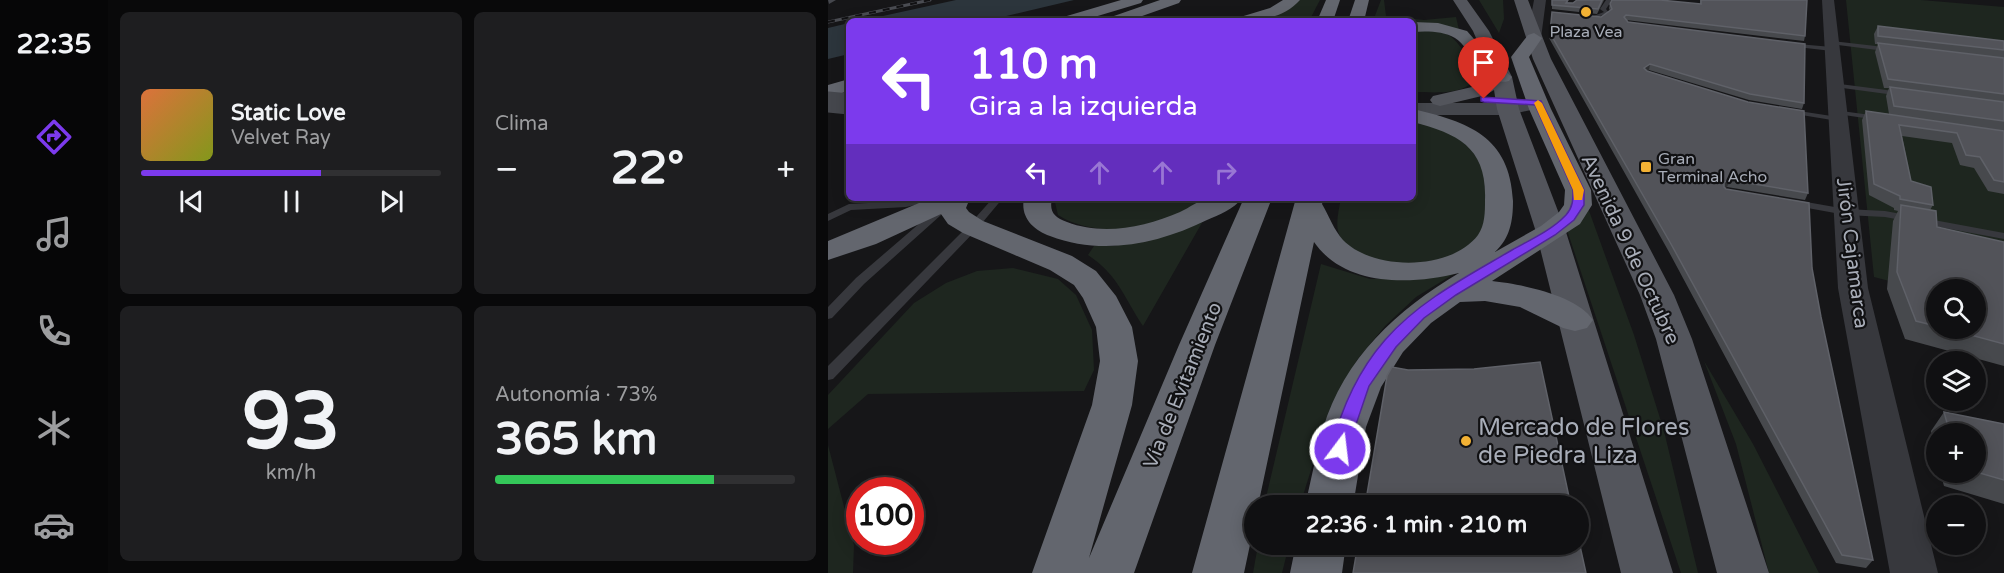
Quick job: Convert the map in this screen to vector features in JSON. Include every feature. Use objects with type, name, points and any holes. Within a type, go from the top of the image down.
[{"type":"highway","points":[[1075,18],[1136,0]]},
{"type":"highway","points":[[1121,18],[1174,0]]},
{"type":"highway","points":[[1252,18],[1275,11],[1293,0]]},
{"type":"highway","points":[[1326,18],[1333,0]]},
{"type":"highway","points":[[1357,18],[1362,0]]},
{"type":"highway","points":[[1331,495],[1345,427],[1362,385],[1390,343],[1419,315],[1451,292],[1551,232],[1570,218],[1578,205],[1578,190],[1538,103],[1520,57],[1539,16]]},
{"type":"highway","points":[[1416,27],[1431,27],[1457,33],[1472,44],[1488,69],[1502,77]]},
{"type":"highway","points":[[828,92],[846,86]]},
{"type":"highway","points":[[828,102],[846,96]]},
{"type":"highway","points":[[828,112],[846,105]]},
{"type":"highway","points":[[1310,201],[1334,248],[1349,259],[1367,266],[1390,271],[1437,270],[1457,264],[1476,254],[1497,229],[1499,216],[1496,170],[1490,156],[1467,135],[1416,115]]},
{"type":"highway","points":[[1038,201],[1036,210],[1045,223],[1078,235],[1106,237],[1135,235],[1173,225],[1222,201]]},
{"type":"highway","name":"Vía de Evitamiento","points":[[1108,573],[1197,345],[1257,201]]},
{"type":"highway","points":[[1218,573],[1310,201]]},
{"type":"highway","points":[[828,251],[960,205],[1085,278],[1099,296],[1114,327],[1119,361],[1112,405],[1058,573]]},
{"type":"highway","points":[[1451,292],[1495,291],[1523,296],[1550,306],[1575,320]]},
{"type":"highway","points":[[1316,573],[1320,555]]},
{"type":"main road","points":[[1460,0],[1481,31],[1502,77],[1507,104],[1551,232],[1647,573]]},
{"type":"main road","name":"Avenida 9 de Octubre","points":[[1521,0],[1539,16],[1542,59],[1657,295],[1674,339],[1743,573]]},
{"type":"main road","points":[[1440,100],[1479,91],[1502,77]]},
{"type":"main road","points":[[828,92],[846,95]]},
{"type":"main road","points":[[1416,100],[1507,104]]},
{"type":"main road","points":[[828,102],[846,104]]},
{"type":"main road","points":[[1416,109],[1538,103]]},
{"type":"main road","points":[[1572,177],[1606,194]]},
{"type":"street","name":"Jirón Cajamarca","points":[[1828,0],[1853,288],[1914,573]]},
{"type":"lane","points":[[1583,17],[1602,17],[1607,12],[1603,9],[1609,0]]},
{"type":"lane","points":[[1779,42],[1903,51]]},
{"type":"lane","points":[[1780,109],[1913,96]]},
{"type":"lane","points":[[1837,105],[1893,120]]},
{"type":"lane","points":[[828,218],[857,201]]},
{"type":"lane","points":[[849,207],[906,204],[920,201]]},
{"type":"lane","points":[[828,314],[860,281],[960,205],[982,201]]},
{"type":"lane","points":[[1781,201],[1846,212],[1885,214],[2004,236]]},
{"type":"lane","points":[[828,375],[960,205]]},
{"type":"shaded area","points":[[956,0],[1074,0],[998,18],[874,18]]},
{"type":"shaded area","points":[[1300,0],[1320,0],[1311,18],[1257,18]]},
{"type":"shaded area","points":[[1381,0],[1384,0],[1386,16],[1405,18],[1374,18]]},
{"type":"shaded area","points":[[1479,0],[1503,0],[1504,19],[1499,33]]},
{"type":"shaded area","points":[[1846,0],[1921,0],[2004,7],[2004,310],[1986,297],[1986,279],[1926,279],[1926,290],[1874,277]]},
{"type":"shaded area","points":[[1456,17],[1459,30],[1416,24],[1416,19]]},
{"type":"shaded area","points":[[846,24],[846,55],[828,59],[828,28]]},
{"type":"shaded area","points":[[1416,28],[1442,32],[1450,36],[1464,52],[1473,74],[1469,85],[1464,88],[1450,92],[1416,92]]},
{"type":"shaded area","points":[[1416,120],[1449,131],[1467,142],[1473,148],[1484,171],[1487,188],[1485,228],[1475,243],[1459,254],[1437,261],[1414,264],[1389,263],[1367,258],[1350,248],[1339,234],[1338,212],[1340,201],[1416,201]]},
{"type":"shaded area","points":[[1055,201],[1204,201],[1193,208],[1155,223],[1115,229],[1095,228],[1075,223],[1058,215]]},
{"type":"shaded area","points":[[1588,208],[1634,335],[1664,431],[1698,573],[1681,573],[1567,230]]},
{"type":"shaded area","points":[[1203,221],[1143,326],[1114,279],[1088,255],[1094,246],[1114,246]]},
{"type":"shaded area","points":[[1321,264],[1370,279],[1412,278],[1462,269],[1416,297],[1385,326],[1357,360],[1331,406],[1303,495],[1267,495]]},
{"type":"shaded area","points":[[1013,268],[1058,279],[1076,295],[1092,330],[1094,370],[1084,391],[868,394],[828,429],[828,395],[914,303],[946,283],[977,271]]},
{"type":"shaded area","points":[[1704,361],[1753,444],[1819,573],[1769,573],[1736,444]]},
{"type":"shaded area","points":[[828,445],[846,514],[846,555],[854,555],[853,573],[828,573]]},
{"type":"shaded area","points":[[1256,555],[1286,555],[1282,573],[1253,573]]},
{"type":"building","points":[[1552,0],[1568,0],[1566,3],[1573,3],[1577,0],[1602,0],[1598,9],[1552,5]]},
{"type":"building","points":[[1612,0],[1660,0],[1701,4],[1701,0],[1807,0],[1805,36],[1626,15],[1624,17],[1628,22],[1805,44],[1804,103],[1750,94],[1650,64],[1644,68],[1647,71],[1748,102],[1804,111],[1808,193],[1730,180],[1724,182],[1724,187],[1809,203],[1812,268],[1873,560],[1842,555],[1671,244],[1550,33],[1552,12],[1601,17],[1612,9],[1610,4]]},
{"type":"building","points":[[1878,26],[2004,41],[2004,50],[1878,36]]},
{"type":"building","points":[[1878,43],[2004,58],[2004,94],[1888,79]]},
{"type":"building","points":[[1890,87],[2004,102],[2004,121],[1894,106]]},
{"type":"building","points":[[1866,111],[2004,131],[2004,182],[1994,180],[1980,157],[1966,155],[1957,133],[1899,125],[1911,181],[1931,187],[1933,205],[1900,199],[1900,196],[1874,184]]},
{"type":"building","points":[[1901,205],[1936,211],[1937,227],[2004,242],[2004,344],[1986,339],[1986,279],[1926,279],[1926,324],[1916,321],[1897,272]]},
{"type":"building","name":"Mercado de Flores de Piedra Liza","points":[[1540,362],[1569,495],[1367,495],[1387,376],[1392,367],[1408,370],[1474,369]]},
{"type":"building","points":[[1944,412],[2004,424],[2004,480],[1986,475],[1986,423],[1947,423]]},
{"type":"building","points":[[1356,555],[1582,555],[1586,573],[1353,573]]},
{"type":"railway","points":[[847,18],[930,0]]},
{"type":"railway","points":[[828,22],[846,18]]},
{"type":"slow traffic","points":[[1538,103],[1578,190],[1578,198]]},
{"type":"place","name":"Plaza Vea","points":[[1586,12]]},
{"type":"place","name":"Gran Terminal Acho","points":[[1646,167]]},
{"type":"place","name":"Mercado de Flores de Piedra Liza","points":[[1466,441]]},
{"type":"route","points":[[1340,449],[1345,427],[1362,385],[1390,343],[1419,315],[1451,292],[1519,249],[1551,232],[1570,218],[1578,205],[1578,190],[1538,103],[1484,99]]}]
